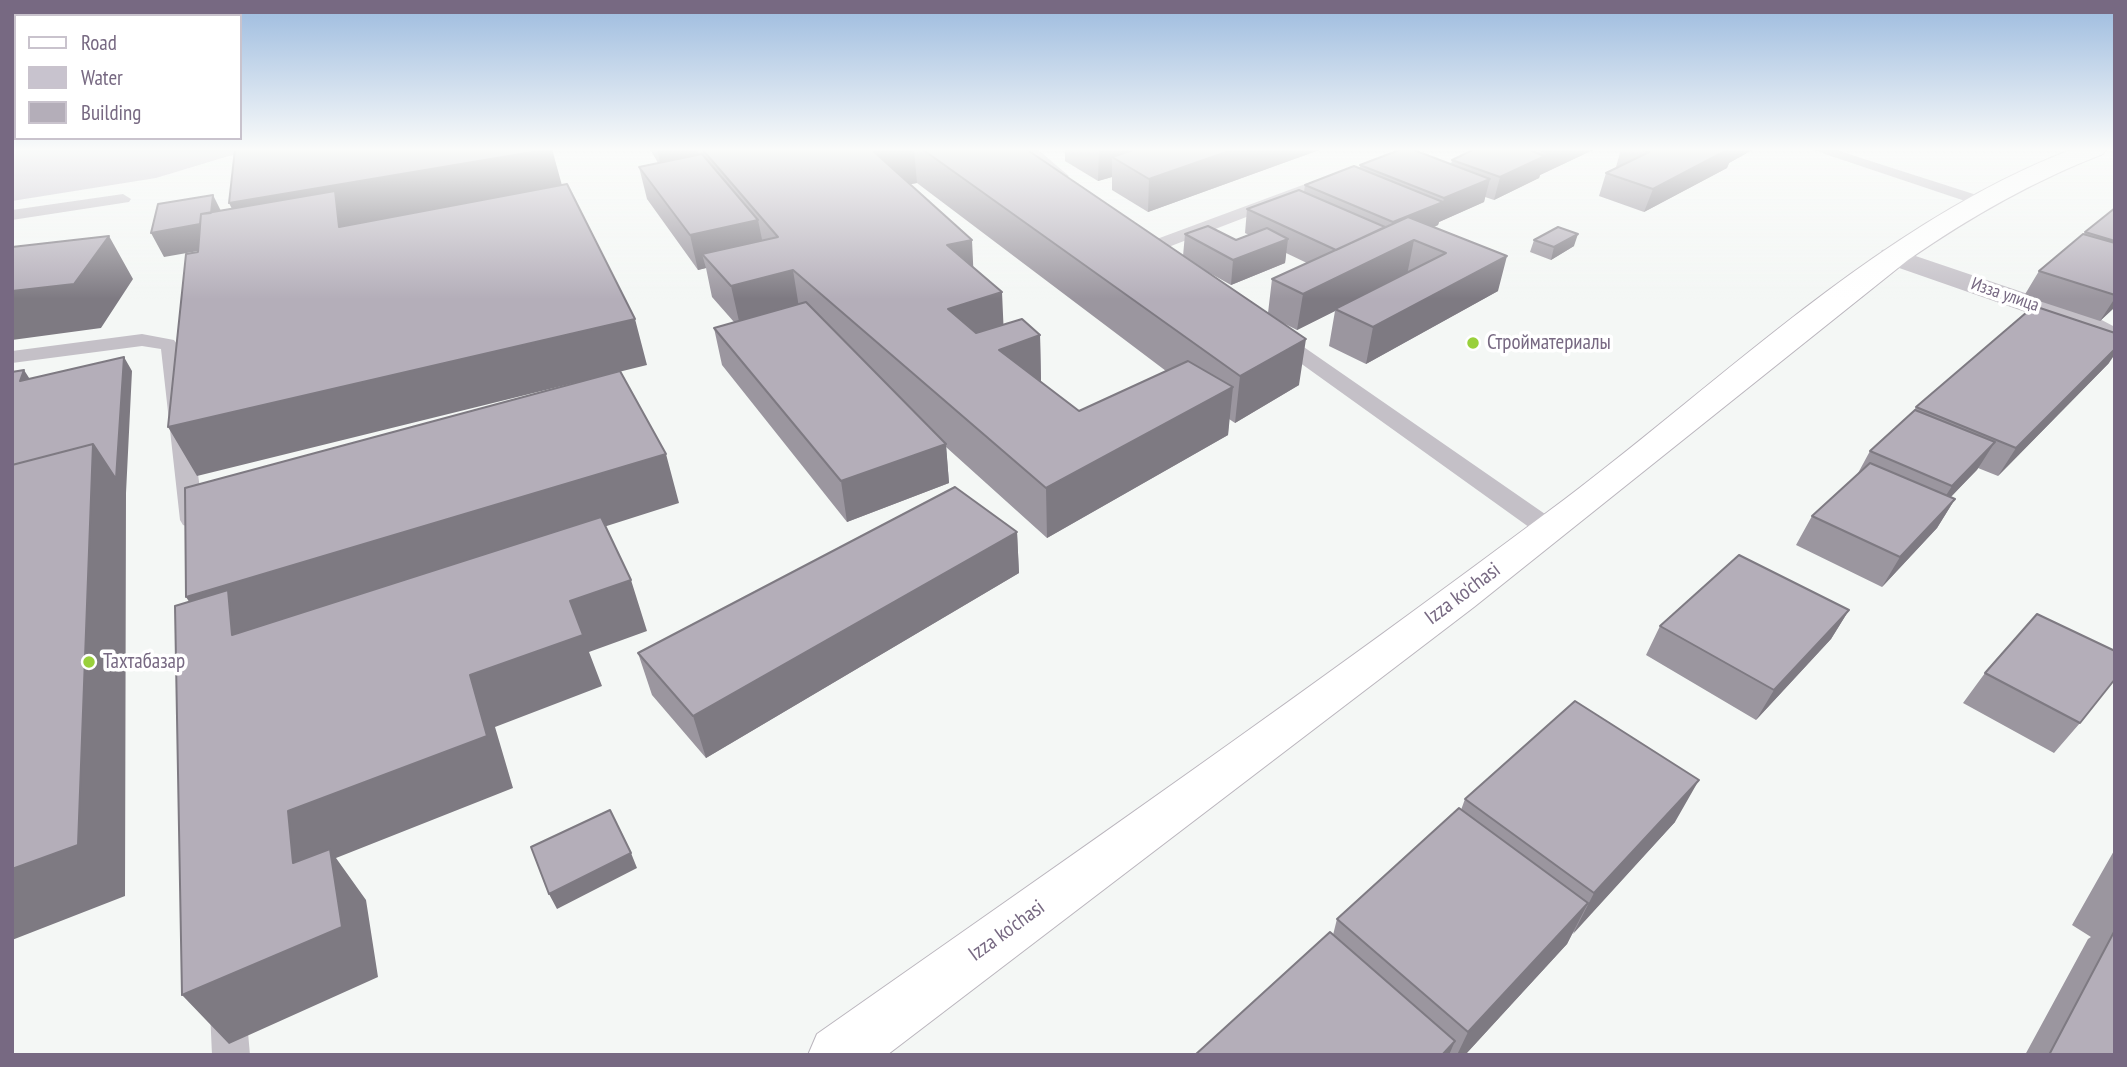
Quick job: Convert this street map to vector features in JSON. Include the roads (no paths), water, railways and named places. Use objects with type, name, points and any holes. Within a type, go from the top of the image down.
[{"type":"main road","name":"Izza ko'chasi","points":[[838,1055],[1216,779],[1549,529],[1892,256],[1984,199]]},
{"type":"street","name":"Изза улица","points":[[1892,256],[2085,323],[2115,340]]},
{"type":"lane","points":[[12,215],[123,199]]},
{"type":"lane","points":[[1152,247],[1280,199]]},
{"type":"lane","points":[[1973,199],[1980,201]]},
{"type":"lane","points":[[1132,231],[1175,264]]},
{"type":"lane","points":[[1266,329],[1549,529]]},
{"type":"lane","points":[[12,357],[142,340],[167,344],[172,351],[194,545]]},
{"type":"lane","points":[[226,986],[231,1055]]},
{"type":"place","name":"Стройматериалы","points":[[1473,343]]},
{"type":"place","name":"Тахтабазар","points":[[89,662]]}]
